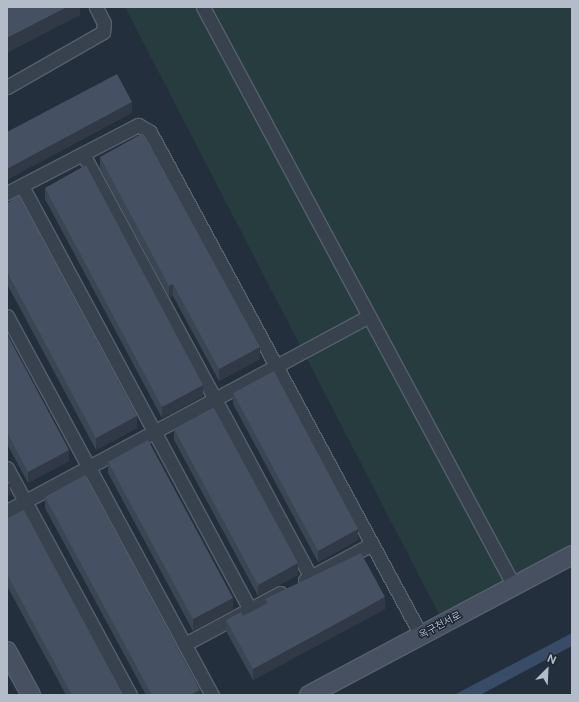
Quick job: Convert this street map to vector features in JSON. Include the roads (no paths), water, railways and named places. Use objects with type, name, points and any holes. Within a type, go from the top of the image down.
[{"type":"street","points":[[7,87],[103,32],[104,23],[96,7]]},
{"type":"street","points":[[203,7],[514,586]]},
{"type":"street","points":[[7,193],[138,125],[150,132],[421,635]]},
{"type":"street","points":[[83,154],[311,577]]},
{"type":"street","points":[[22,186],[250,609]]},
{"type":"street","points":[[7,316],[212,695]]},
{"type":"street","points":[[7,511],[369,316]]},
{"type":"street","points":[[7,468],[130,695]]},
{"type":"street","points":[[185,644],[372,544]]},
{"type":"street","name":"옥구천서로","points":[[309,695],[572,555]]},
{"type":"street","points":[[7,650],[31,695]]},
{"type":"water","points":[[572,633],[572,646],[480,695],[454,695]]}]
